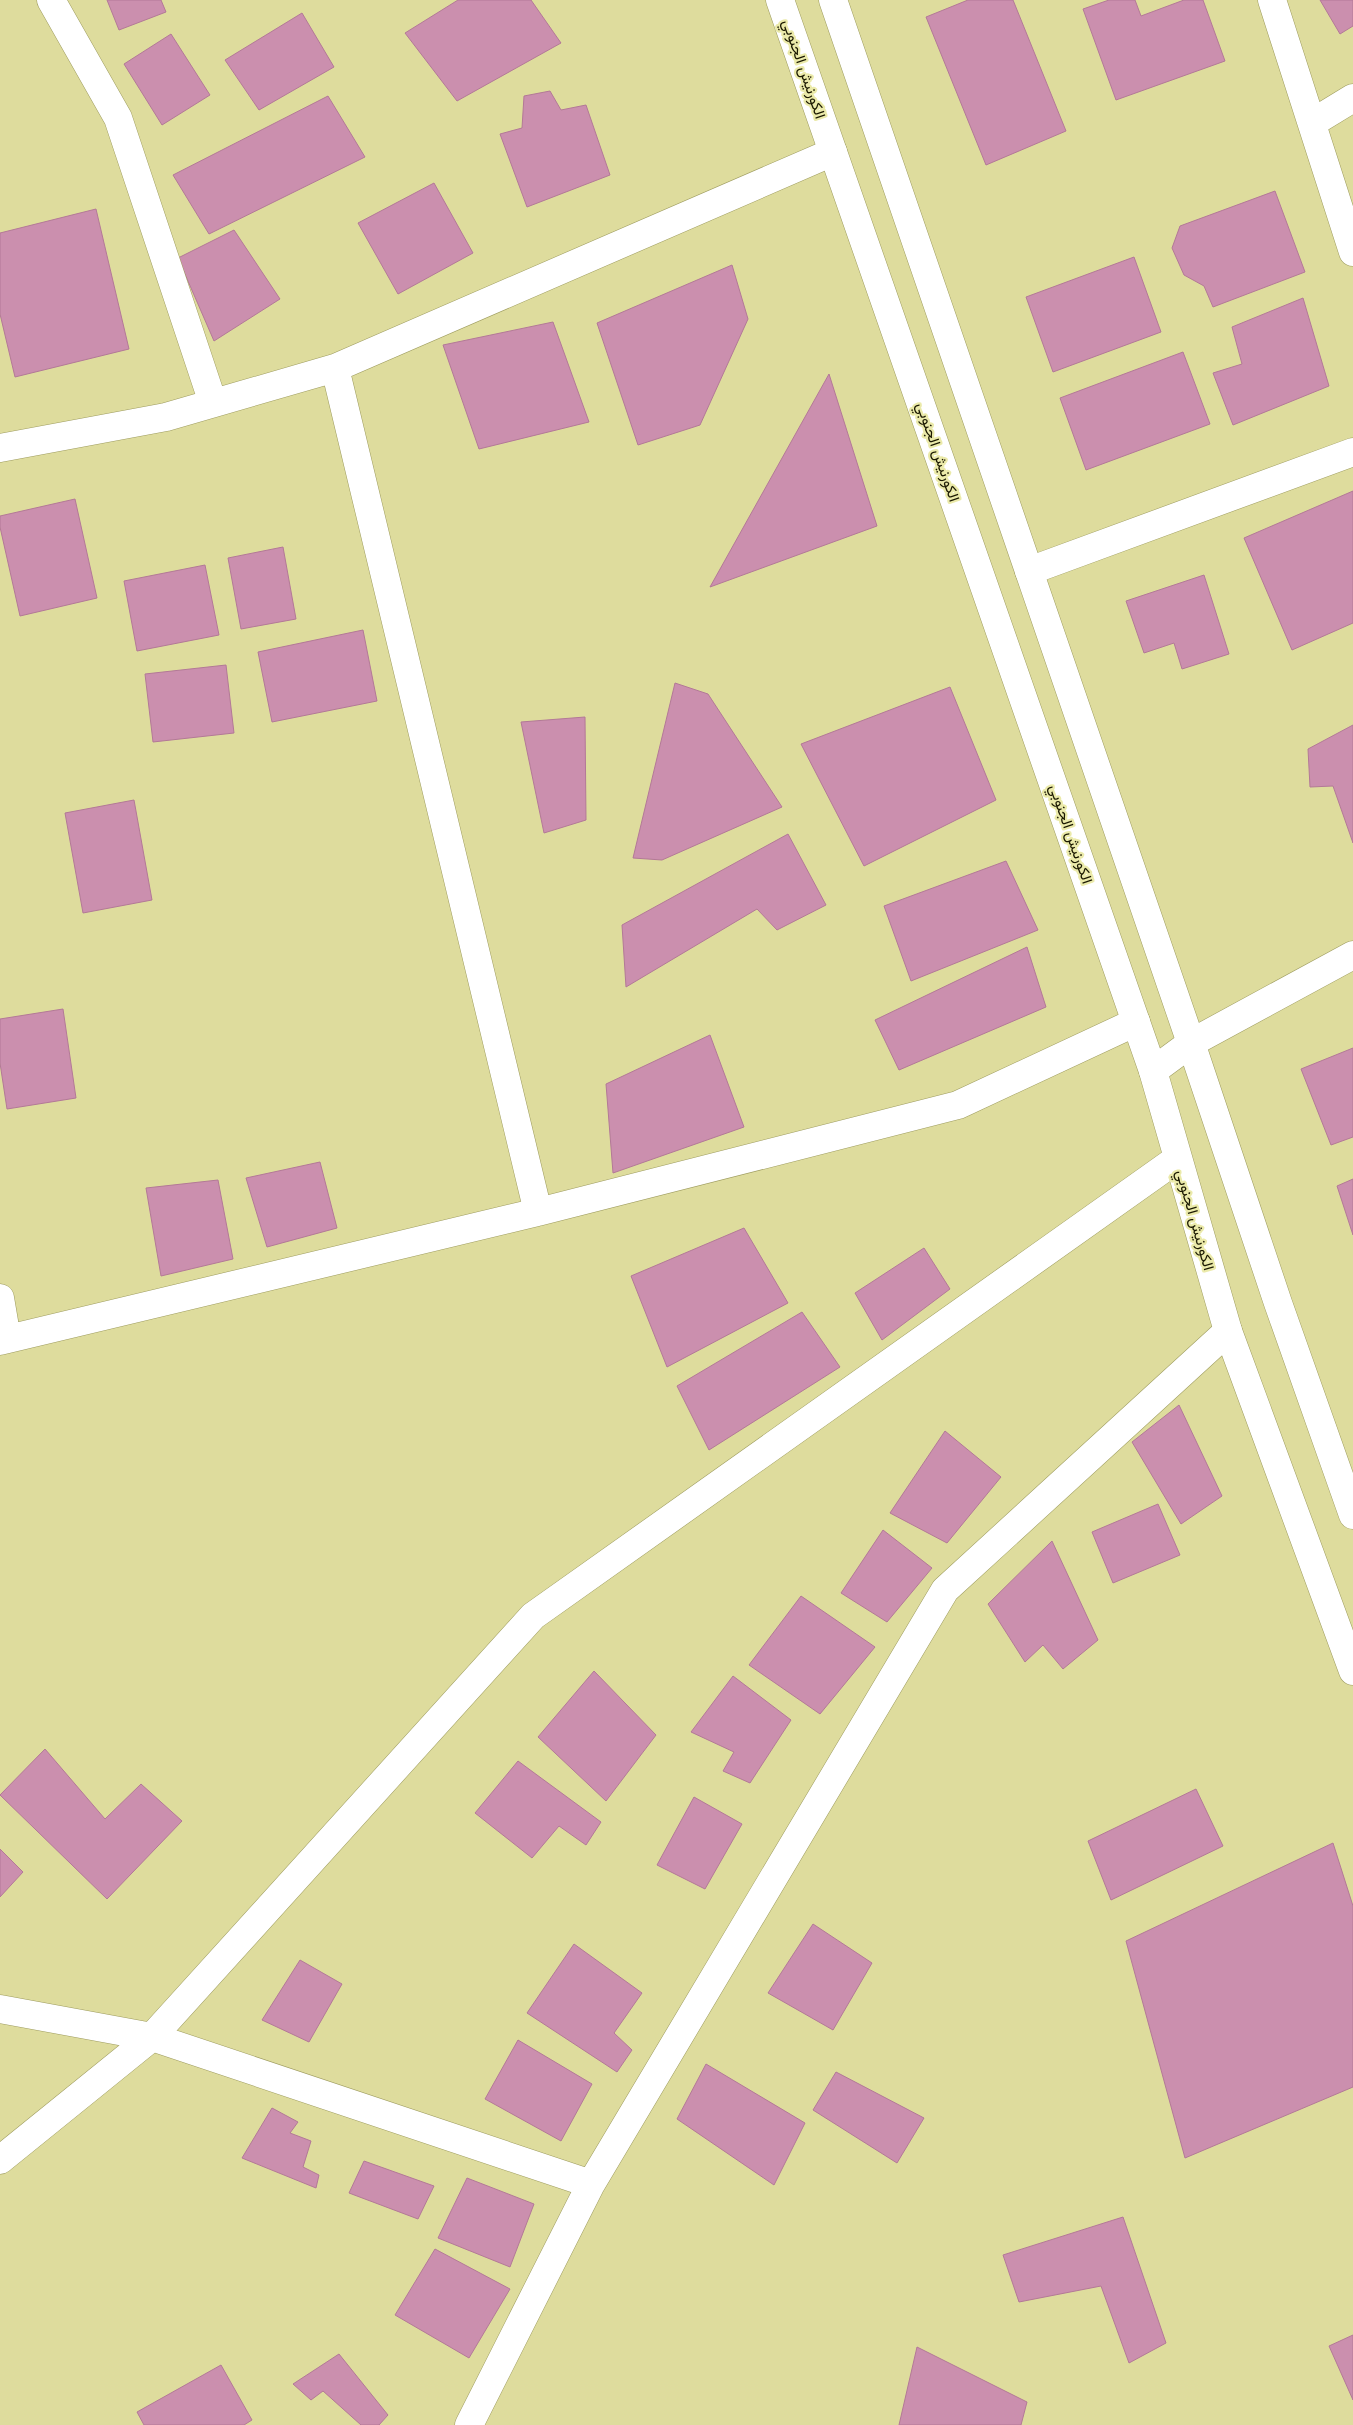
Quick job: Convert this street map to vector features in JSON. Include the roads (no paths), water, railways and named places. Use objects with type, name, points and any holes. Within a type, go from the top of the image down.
[{"type":"street","points":[[51,0],[118,118],[213,403]]},
{"type":"street","name":"الكورنيش الجنوبي","points":[[780,0],[1153,1071],[1228,1331],[1353,1671]]},
{"type":"street","points":[[833,0],[1191,1043],[1278,1303],[1353,1515]]},
{"type":"street","points":[[1272,0],[1353,252]]},
{"type":"street","points":[[1312,123],[1353,98]]},
{"type":"street","points":[[0,448],[166,417],[335,368],[833,152]]},
{"type":"street","points":[[335,368],[538,1212]]},
{"type":"street","points":[[1029,571],[1353,452]]},
{"type":"street","points":[[1153,1071],[1191,1043],[1353,955]]},
{"type":"street","points":[[0,1298],[4,1340],[538,1212],[958,1105],[1136,1022]]},
{"type":"street","points":[[0,2160],[152,2037],[533,1616],[1177,1159]]},
{"type":"street","points":[[468,2425],[591,2184],[945,1590],[1228,1331]]},
{"type":"street","points":[[0,2009],[152,2037],[591,2184]]}]
